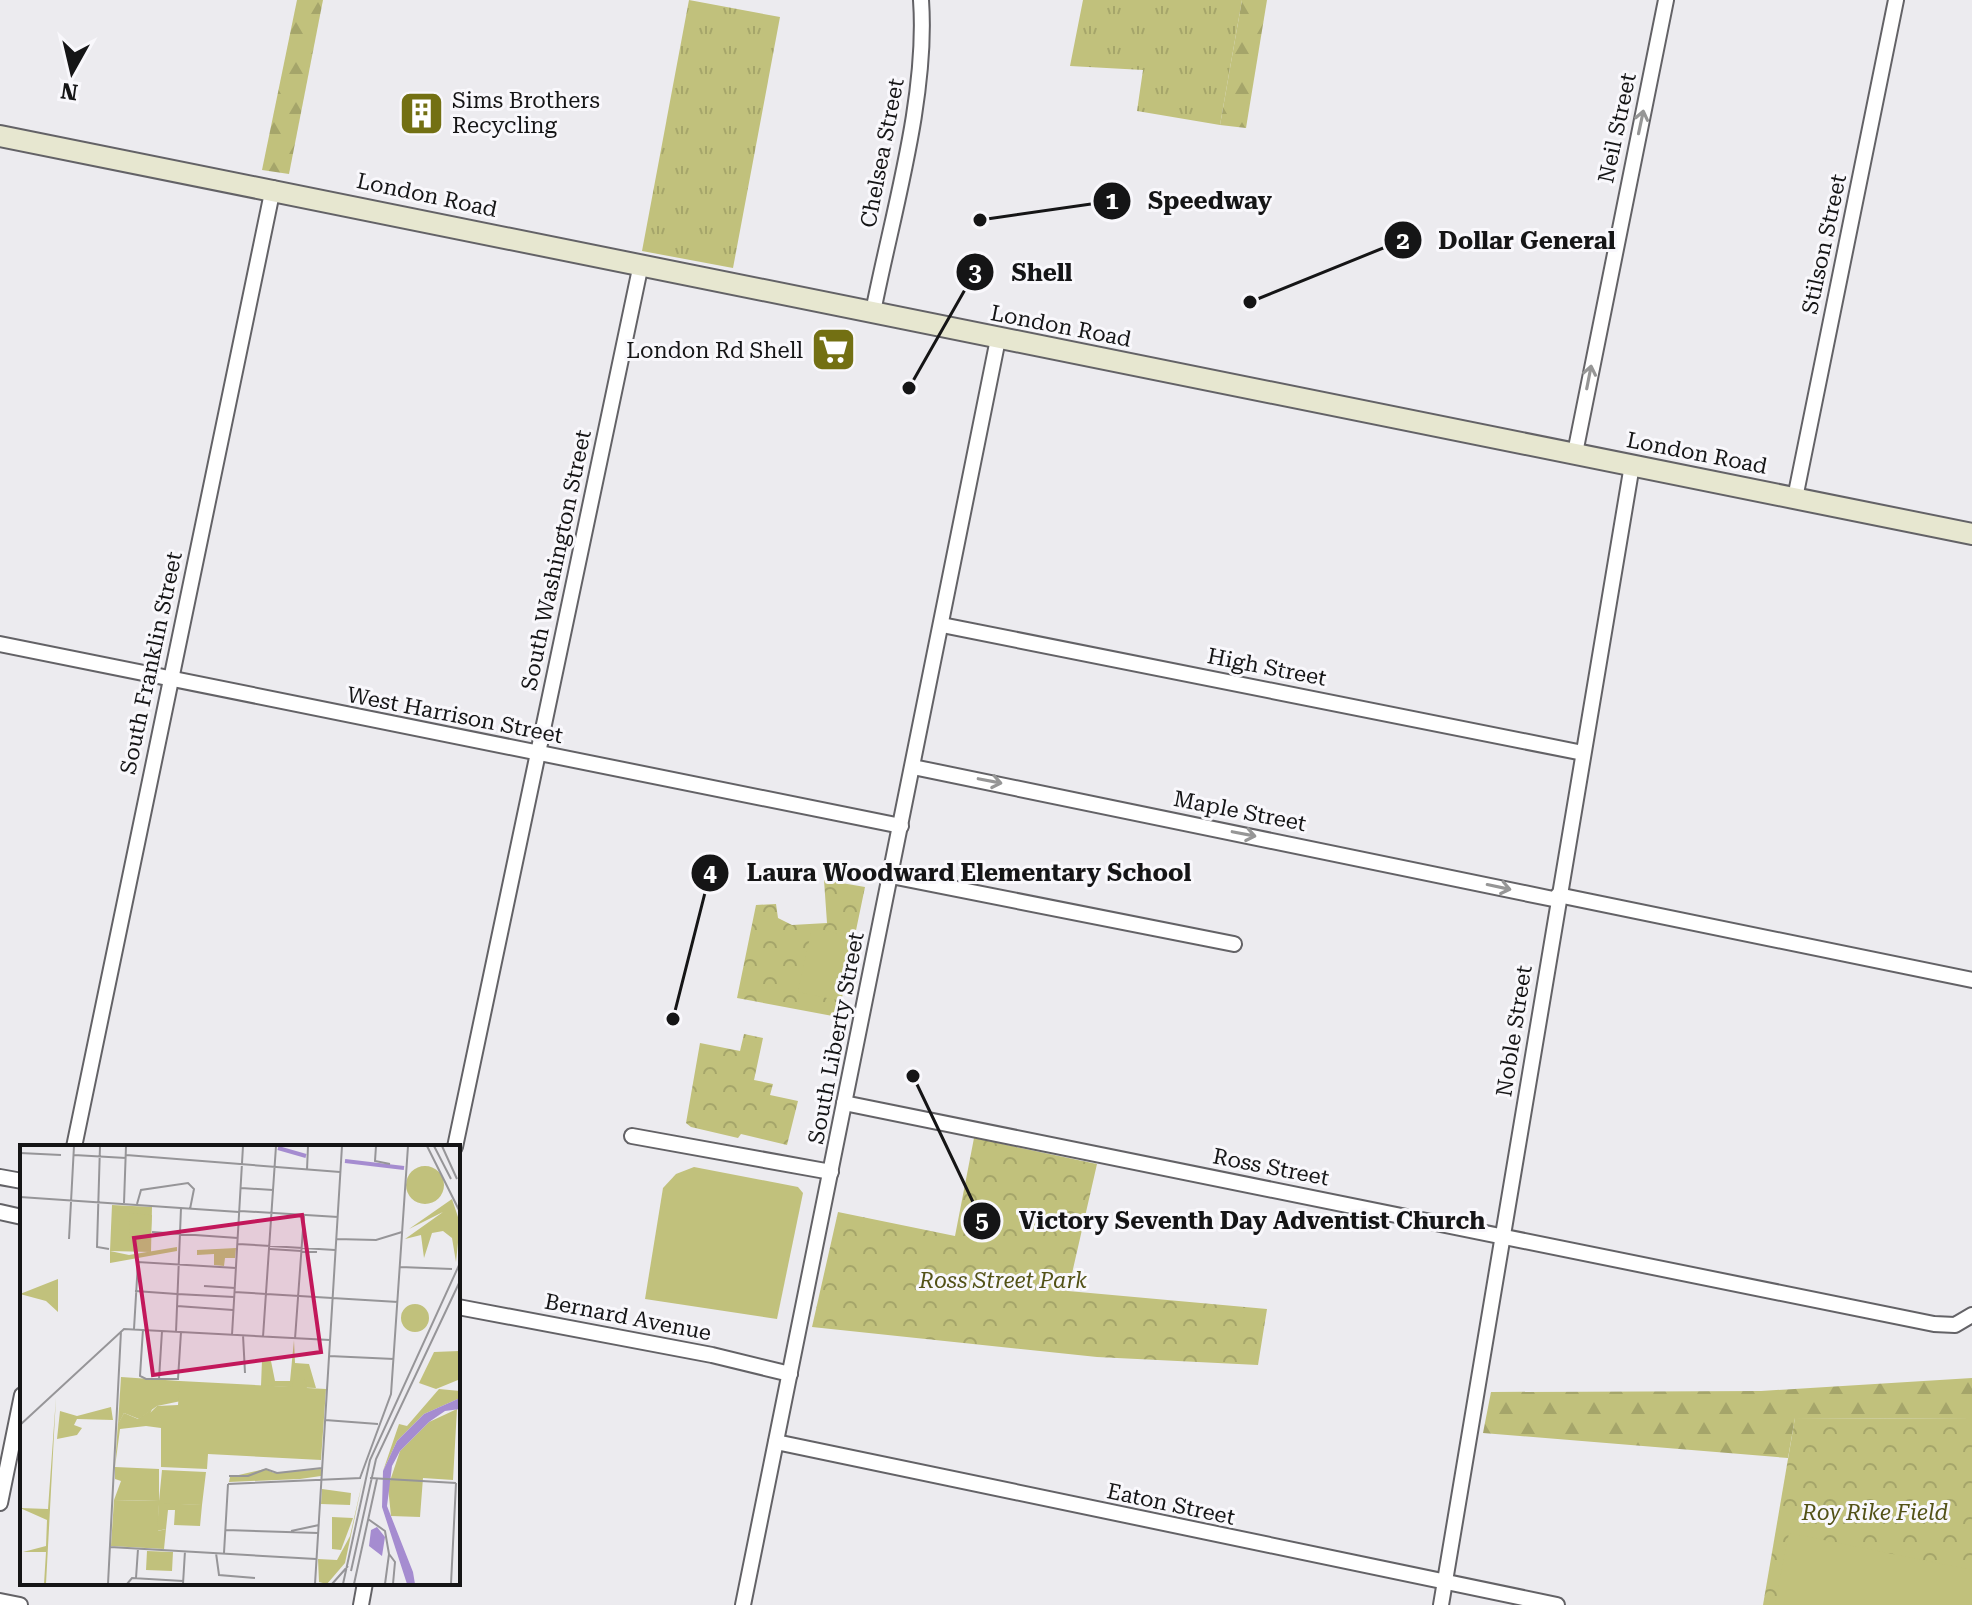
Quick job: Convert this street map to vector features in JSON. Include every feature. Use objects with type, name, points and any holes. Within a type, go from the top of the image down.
[{"type":"street","name":"Chelsea Street","points":[[873,312],[916,94],[922,39],[921,0]]},
{"type":"street","name":"Neil Street","points":[[1575,453],[1666,0]]},
{"type":"street","name":"Stilson Street","points":[[1795,498],[1896,0]]},
{"type":"street","name":"London Road","points":[[0,136],[273,188],[998,339],[1972,534]]},
{"type":"street","name":"South Franklin Street","points":[[74,1145],[273,188]]},
{"type":"street","name":"South Washington Street","points":[[455,1145],[641,264]]},
{"type":"street","name":"South Liberty Street","points":[[743,1605],[998,339]]},
{"type":"street","name":"Noble Street","points":[[1441,1605],[1632,465]]},
{"type":"street","name":"High Street","points":[[942,625],[1583,753]]},
{"type":"street","name":"West Harrison Street","points":[[0,644],[901,826]]},
{"type":"street","name":"Maple Street","points":[[913,767],[1972,980]]},
{"type":"street","points":[[891,876],[1234,944]]},
{"type":"street","name":"Ross Street","points":[[844,1103],[1934,1324],[1955,1325],[1971,1316]]},
{"type":"street","points":[[632,1136],[831,1172]]},
{"type":"street","points":[[0,1177],[20,1181]]},
{"type":"street","points":[[0,1212],[20,1217]]},
{"type":"street","name":"Bernard Avenue","points":[[460,1307],[697,1352],[790,1374]]},
{"type":"street","points":[[0,1503],[20,1405]]},
{"type":"street","name":"Eaton Street","points":[[776,1442],[893,1469],[1557,1605]]},
{"type":"street","points":[[361,1605],[365,1585]]},
{"type":"street","points":[[0,1601],[20,1605]]},
{"type":"green space","points":[[297,0],[323,0],[289,174],[262,170]]},
{"type":"green space","points":[[689,0],[780,17],[733,268],[642,251]]},
{"type":"green space","points":[[1083,0],[1242,0],[1220,125],[1137,111],[1143,70],[1070,66]]},
{"type":"green space","points":[[1242,0],[1267,0],[1246,128],[1220,125]]},
{"type":"green space","points":[[824,880],[865,887],[838,1017],[737,998],[756,905],[776,904],[778,918],[792,925],[827,923]]},
{"type":"green space","points":[[812,928],[850,936],[837,1000],[798,992]]},
{"type":"green space","points":[[744,1034],[763,1038],[754,1080],[773,1084],[770,1095],[798,1101],[787,1145],[741,1134],[738,1138],[691,1127],[686,1123],[700,1043],[740,1051]]},
{"type":"green space","name":"Ross Street Park","points":[[974,1138],[1097,1164],[1068,1291],[1267,1309],[1258,1365],[1097,1357],[812,1327],[838,1212],[955,1236]]},
{"type":"green space","points":[[694,1167],[798,1187],[803,1193],[777,1319],[645,1299],[663,1188],[676,1174]]},
{"type":"green space","points":[[1972,1378],[1972,1419],[1795,1418],[1788,1458],[1483,1433],[1491,1392],[1761,1391]]},
{"type":"green space","name":"Roy Rike Field","points":[[1795,1418],[1972,1419],[1972,1605],[1763,1605]]},
{"type":"green space","name":"Roy Rike Field","points":[[1789,1533],[1972,1570],[1972,1605],[1775,1605]]},
{"type":"place","name":"Sims Brothers Recycling","points":[[421,113]]},
{"type":"place","name":"Speedway","points":[[980,220]]},
{"type":"place","name":"Dollar General","points":[[1250,302]]},
{"type":"place","name":"London Rd Shell","points":[[834,350]]},
{"type":"place","name":"Shell","points":[[909,388]]},
{"type":"place","name":"Laura Woodward Elementary School","points":[[673,1019]]},
{"type":"place","name":"Victory Seventh Day Adventist Church","points":[[913,1076]]}]
